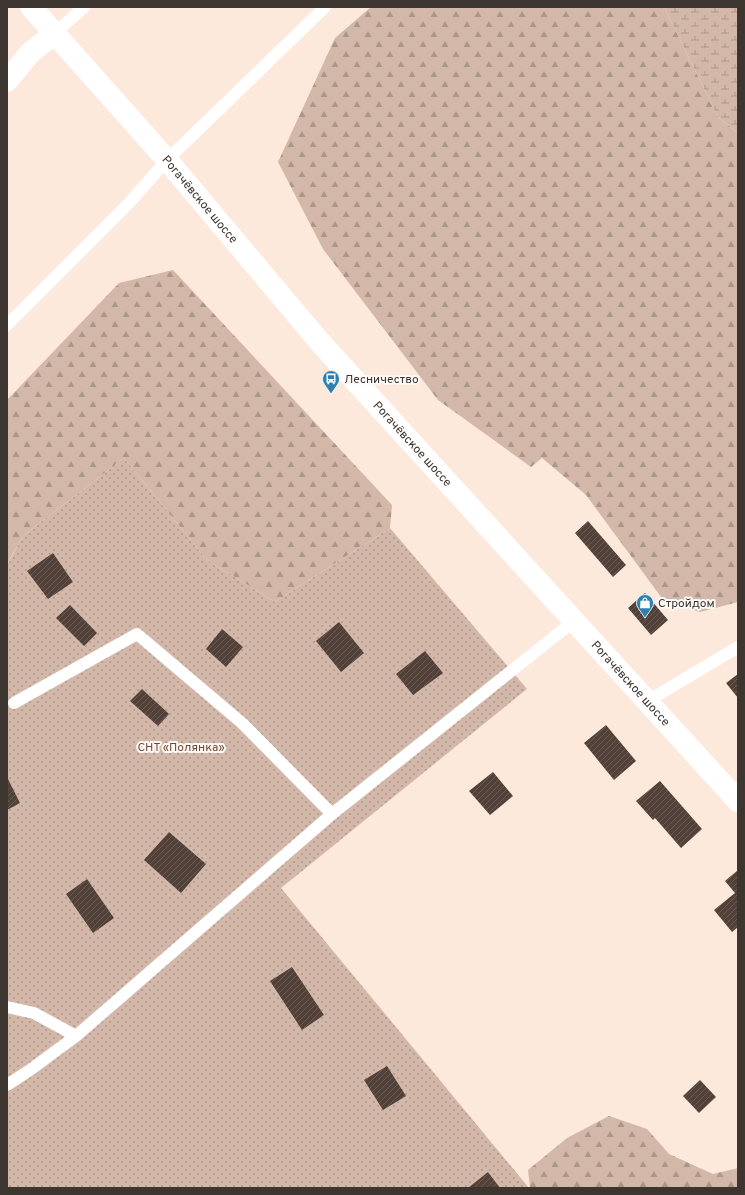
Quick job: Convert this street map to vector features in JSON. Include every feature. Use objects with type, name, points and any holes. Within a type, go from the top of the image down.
[{"type":"main road","name":"Рогачёвское шоссе","points":[[31,7],[167,160],[318,341],[738,801]]},
{"type":"main road","points":[[7,80],[30,53],[55,33]]},
{"type":"lane","points":[[55,33],[84,7]]},
{"type":"lane","points":[[7,325],[128,204],[167,160],[325,7]]},
{"type":"lane","points":[[7,1085],[76,1036],[332,814],[574,621]]},
{"type":"lane","points":[[14,703],[137,634],[242,723],[332,814]]},
{"type":"lane","points":[[646,702],[738,647]]},
{"type":"lane","points":[[7,1007],[34,1013],[76,1036]]},
{"type":"green space","points":[[371,7],[664,7],[718,117],[738,133],[738,602],[700,612],[664,601],[586,495],[542,458],[531,467],[438,400],[323,249],[278,162],[335,38]]},
{"type":"green space","points":[[664,7],[738,7],[738,133],[718,117]]},
{"type":"green space","points":[[173,270],[392,505],[390,528],[275,602],[207,560],[124,458],[23,536],[7,564],[7,400],[119,283]]},
{"type":"green space","name":"СНТ «Полянка»","points":[[124,458],[207,560],[275,602],[390,528],[527,689],[281,888],[529,1188],[7,1188],[7,565],[23,536]]},
{"type":"green space","points":[[609,1116],[647,1129],[669,1154],[713,1174],[738,1168],[738,1188],[530,1188],[528,1170],[567,1138]]},
{"type":"building","points":[[588,521],[626,565],[613,577],[575,533]]},
{"type":"building","points":[[53,553],[73,582],[48,599],[27,571]]},
{"type":"building","points":[[645,593],[668,620],[651,635],[628,608]]},
{"type":"building","points":[[70,605],[97,633],[84,646],[56,618]]},
{"type":"building","points":[[339,622],[364,653],[341,672],[316,641]]},
{"type":"building","points":[[222,629],[243,647],[226,667],[206,649]]},
{"type":"building","points":[[425,651],[443,673],[413,695],[396,674]]},
{"type":"building","points":[[738,674],[738,698],[726,683]]},
{"type":"building","points":[[142,689],[169,714],[158,726],[130,701]]},
{"type":"building","points":[[606,725],[636,761],[614,780],[584,743]]},
{"type":"building","points":[[493,772],[513,796],[490,815],[469,791]]},
{"type":"building","points":[[7,777],[20,803],[7,810]]},
{"type":"building","points":[[660,781],[702,829],[681,848],[655,818],[653,820],[636,801]]},
{"type":"building","points":[[169,832],[206,864],[181,893],[144,860]]},
{"type":"building","points":[[738,870],[738,927],[732,932],[714,910],[735,893],[725,881]]},
{"type":"building","points":[[87,879],[114,918],[93,933],[66,894]]},
{"type":"building","points":[[292,967],[324,1015],[302,1030],[270,981]]},
{"type":"building","points":[[387,1066],[406,1096],[383,1110],[364,1080]]},
{"type":"building","points":[[700,1080],[716,1097],[699,1113],[683,1096]]},
{"type":"building","points":[[488,1172],[500,1188],[468,1188]]},
{"type":"place","name":"Лесничество","points":[[331,394]]},
{"type":"place","name":"Стройдом","points":[[645,618]]}]
